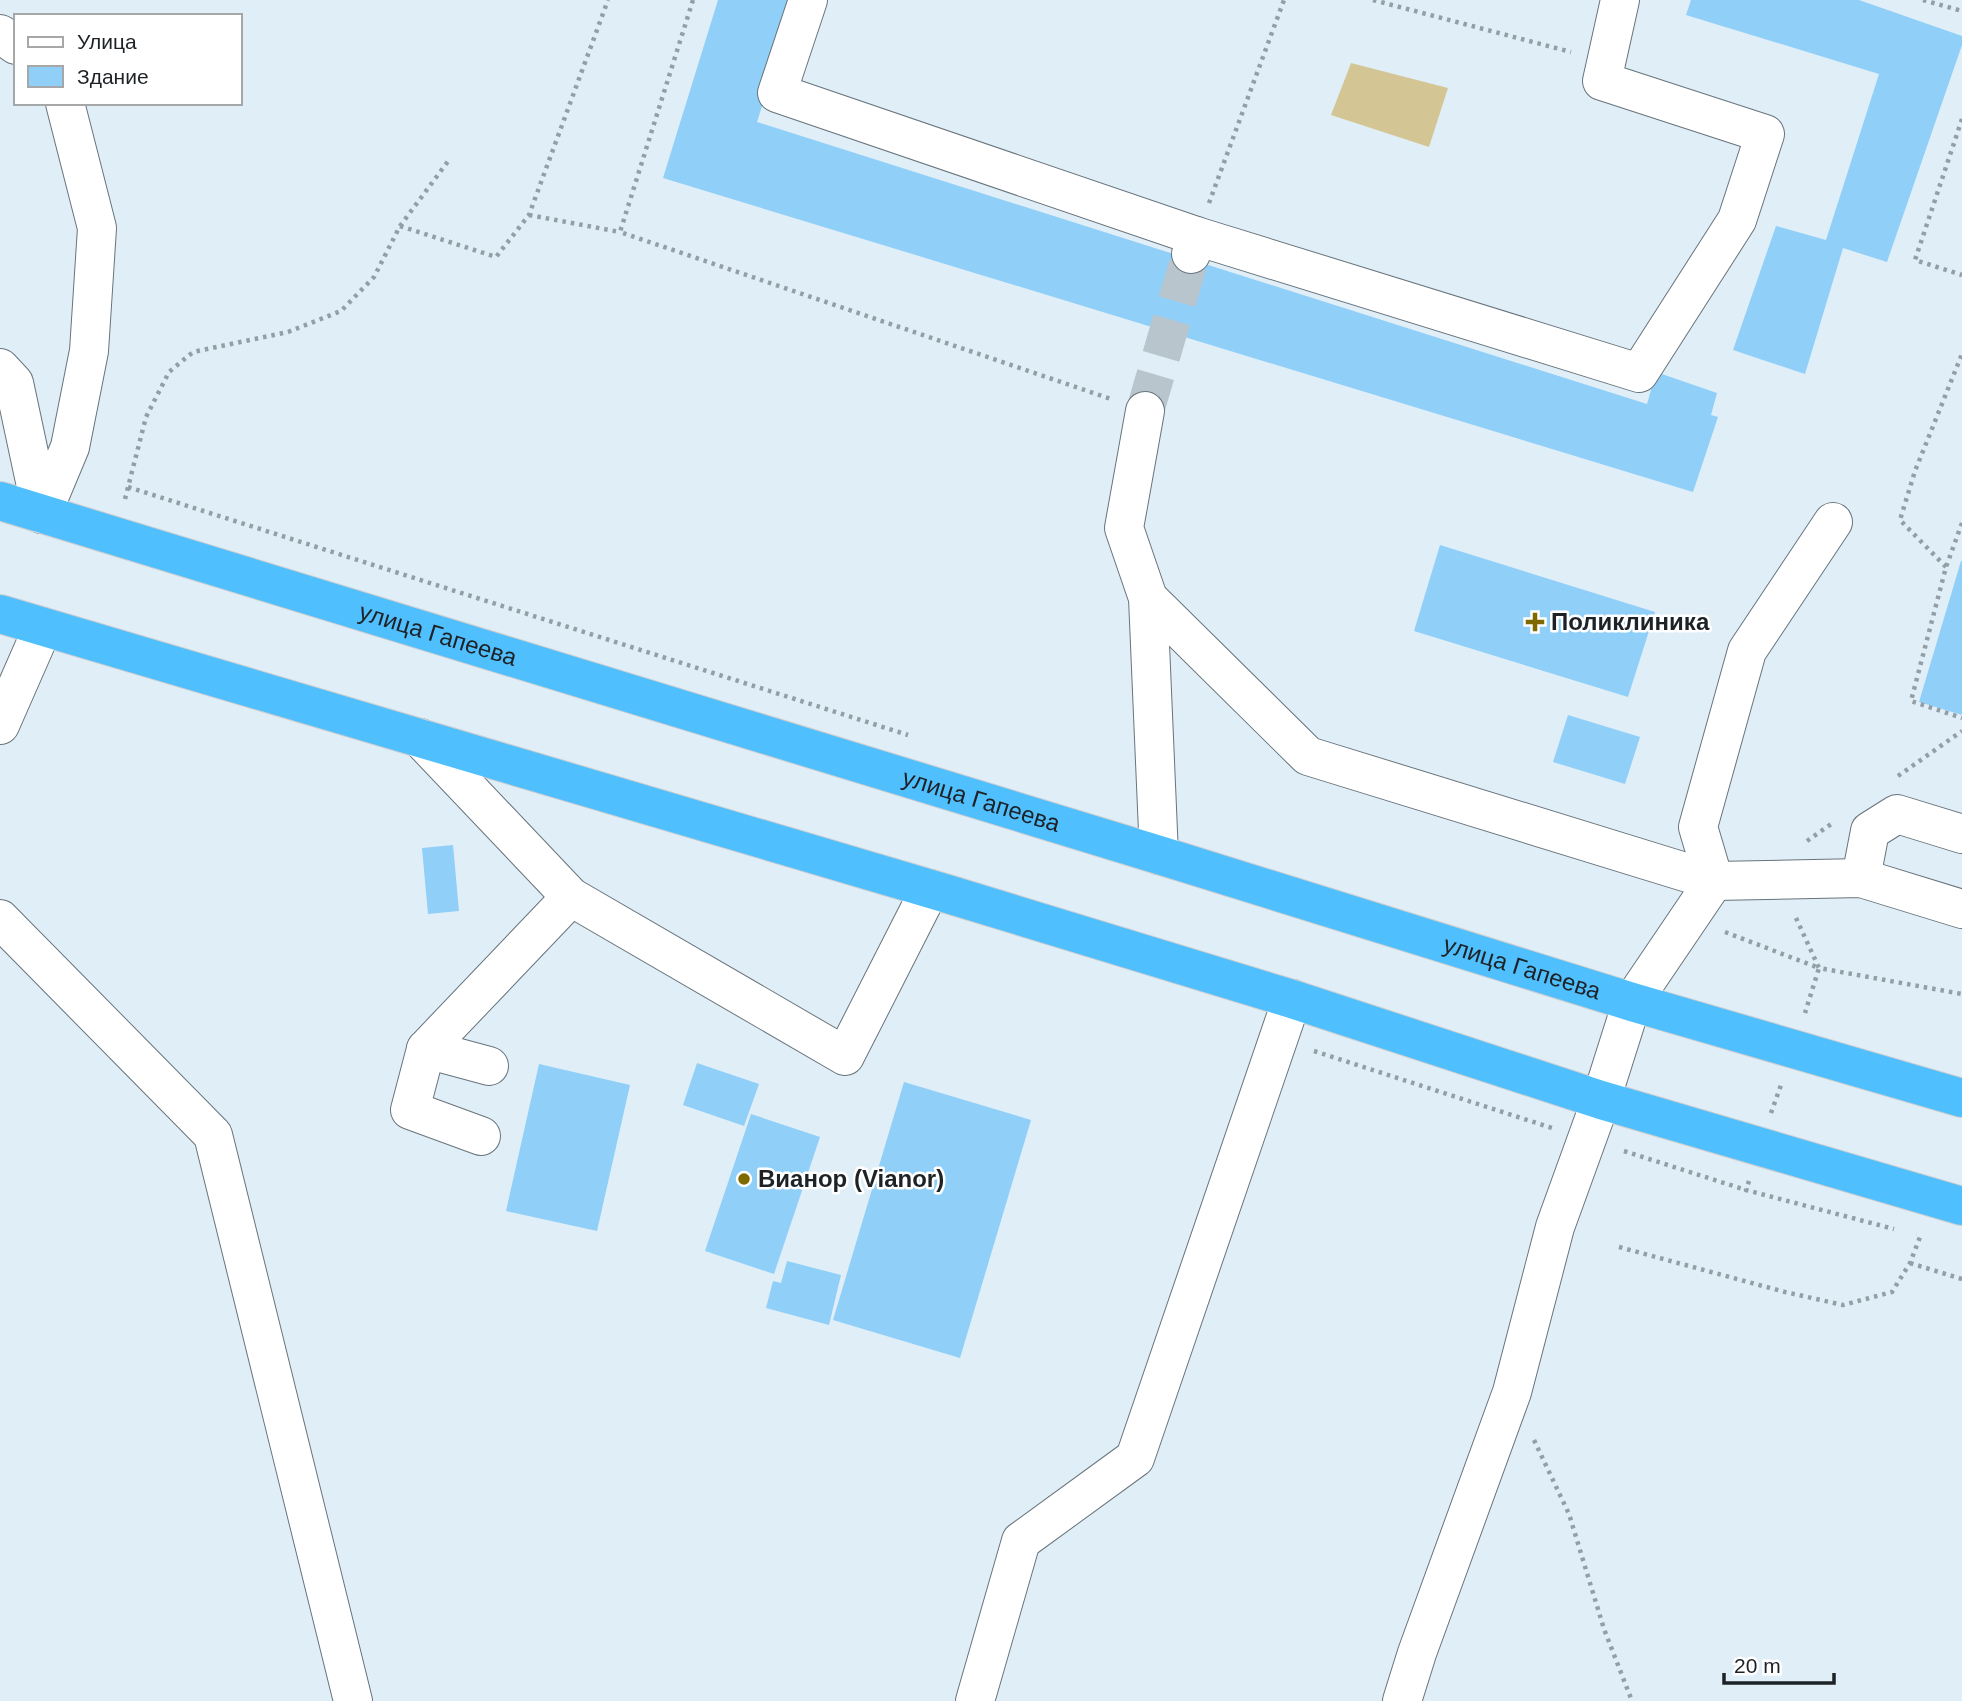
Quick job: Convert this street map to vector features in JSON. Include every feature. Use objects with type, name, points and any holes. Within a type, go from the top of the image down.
[{"type":"highway","name":"улица Гапеева","points":[[0,501],[1632,1002],[1962,1098]]},
{"type":"highway","points":[[0,614],[930,889],[1292,999],[1601,1100],[1962,1206]]},
{"type":"street","points":[[808,0],[777,93],[1194,245],[1639,373],[1737,220],[1765,134],[1602,80],[1620,0]]},
{"type":"street","points":[[42,514],[71,447],[89,351],[97,228],[66,105]]},
{"type":"street","points":[[0,368],[14,383],[42,514]]},
{"type":"street","points":[[1145,411],[1124,528],[1148,598],[1160,855]]},
{"type":"street","points":[[1714,881],[1698,827],[1747,651],[1833,522]]},
{"type":"street","points":[[1148,598],[1308,756],[1714,881],[1861,878],[1962,909]]},
{"type":"street","points":[[0,725],[43,627]]},
{"type":"street","points":[[420,738],[571,897],[845,1056],[930,889]]},
{"type":"street","points":[[1861,878],[1870,831],[1897,814],[1962,834]]},
{"type":"street","points":[[1402,1701],[1512,1392],[1555,1227],[1601,1100],[1632,1002],[1714,881]]},
{"type":"street","points":[[481,1136],[410,1110],[426,1049],[571,897]]},
{"type":"street","points":[[0,919],[213,1135],[352,1701]]},
{"type":"street","points":[[975,1701],[1021,1541],[1135,1458],[1292,999]]},
{"type":"street","points":[[426,1049],[489,1066]]},
{"type":"path","points":[[400,226],[496,257],[529,215],[608,0]]},
{"type":"path","points":[[620,232],[693,0]]},
{"type":"path","points":[[1194,245],[1284,0]]},
{"type":"path","points":[[1373,0],[1606,61]]},
{"type":"path","points":[[1923,0],[1962,12]]},
{"type":"path","points":[[1962,119],[1915,260],[1962,275]]},
{"type":"path","points":[[124,504],[146,417],[169,372],[193,352],[288,332],[341,311],[374,277],[400,226],[449,160]]},
{"type":"path","points":[[529,215],[620,232],[1145,411]]},
{"type":"path","points":[[1946,568],[1900,520],[1915,471],[1962,354]]},
{"type":"path","points":[[128,487],[920,739]]},
{"type":"path","points":[[1962,523],[1946,568],[1912,701],[1962,718]]},
{"type":"path","points":[[1819,968],[1962,994]]},
{"type":"path","points":[[1278,1040],[1746,1190]]},
{"type":"path","points":[[1619,1247],[1843,1305],[1892,1292],[1910,1263],[1920,1237],[1911,1234]]},
{"type":"path","points":[[1910,1263],[1962,1279]]},
{"type":"path","points":[[1512,1392],[1569,1514],[1604,1629],[1632,1701]]},
{"type":"shaded area","points":[[1351,63],[1448,88],[1429,147],[1331,115]]},
{"type":"building","points":[[718,0],[795,0],[757,122],[1647,404],[1656,372],[1717,393],[1711,415],[1718,417],[1693,492],[663,178]]},
{"type":"building","points":[[1691,0],[1859,0],[1962,36],[1962,45],[1887,262],[1843,248],[1805,374],[1733,350],[1776,226],[1826,240],[1879,74],[1686,15]]},
{"type":"building","points":[[1440,545],[1655,612],[1628,697],[1414,631]]},
{"type":"building","points":[[1962,561],[1962,715],[1919,702]]},
{"type":"building","points":[[1568,715],[1640,737],[1625,784],[1553,762]]},
{"type":"building","points":[[453,845],[459,911],[428,914],[422,848]]},
{"type":"building","points":[[697,1063],[759,1084],[744,1126],[683,1105]]},
{"type":"building","points":[[539,1064],[630,1085],[597,1231],[506,1211]]},
{"type":"building","points":[[904,1082],[1031,1120],[960,1358],[833,1320]]},
{"type":"building","points":[[751,1114],[820,1137],[774,1274],[705,1251]]},
{"type":"building","points":[[787,1261],[841,1275],[829,1325],[766,1308],[773,1281],[781,1283]]},
{"type":"tunnel","points":[[1145,411],[1191,254]]},
{"type":"place","name":"Поликлиника","points":[[1535,622]]},
{"type":"place","name":"Вианор (Vianor)","points":[[744,1179]]}]
